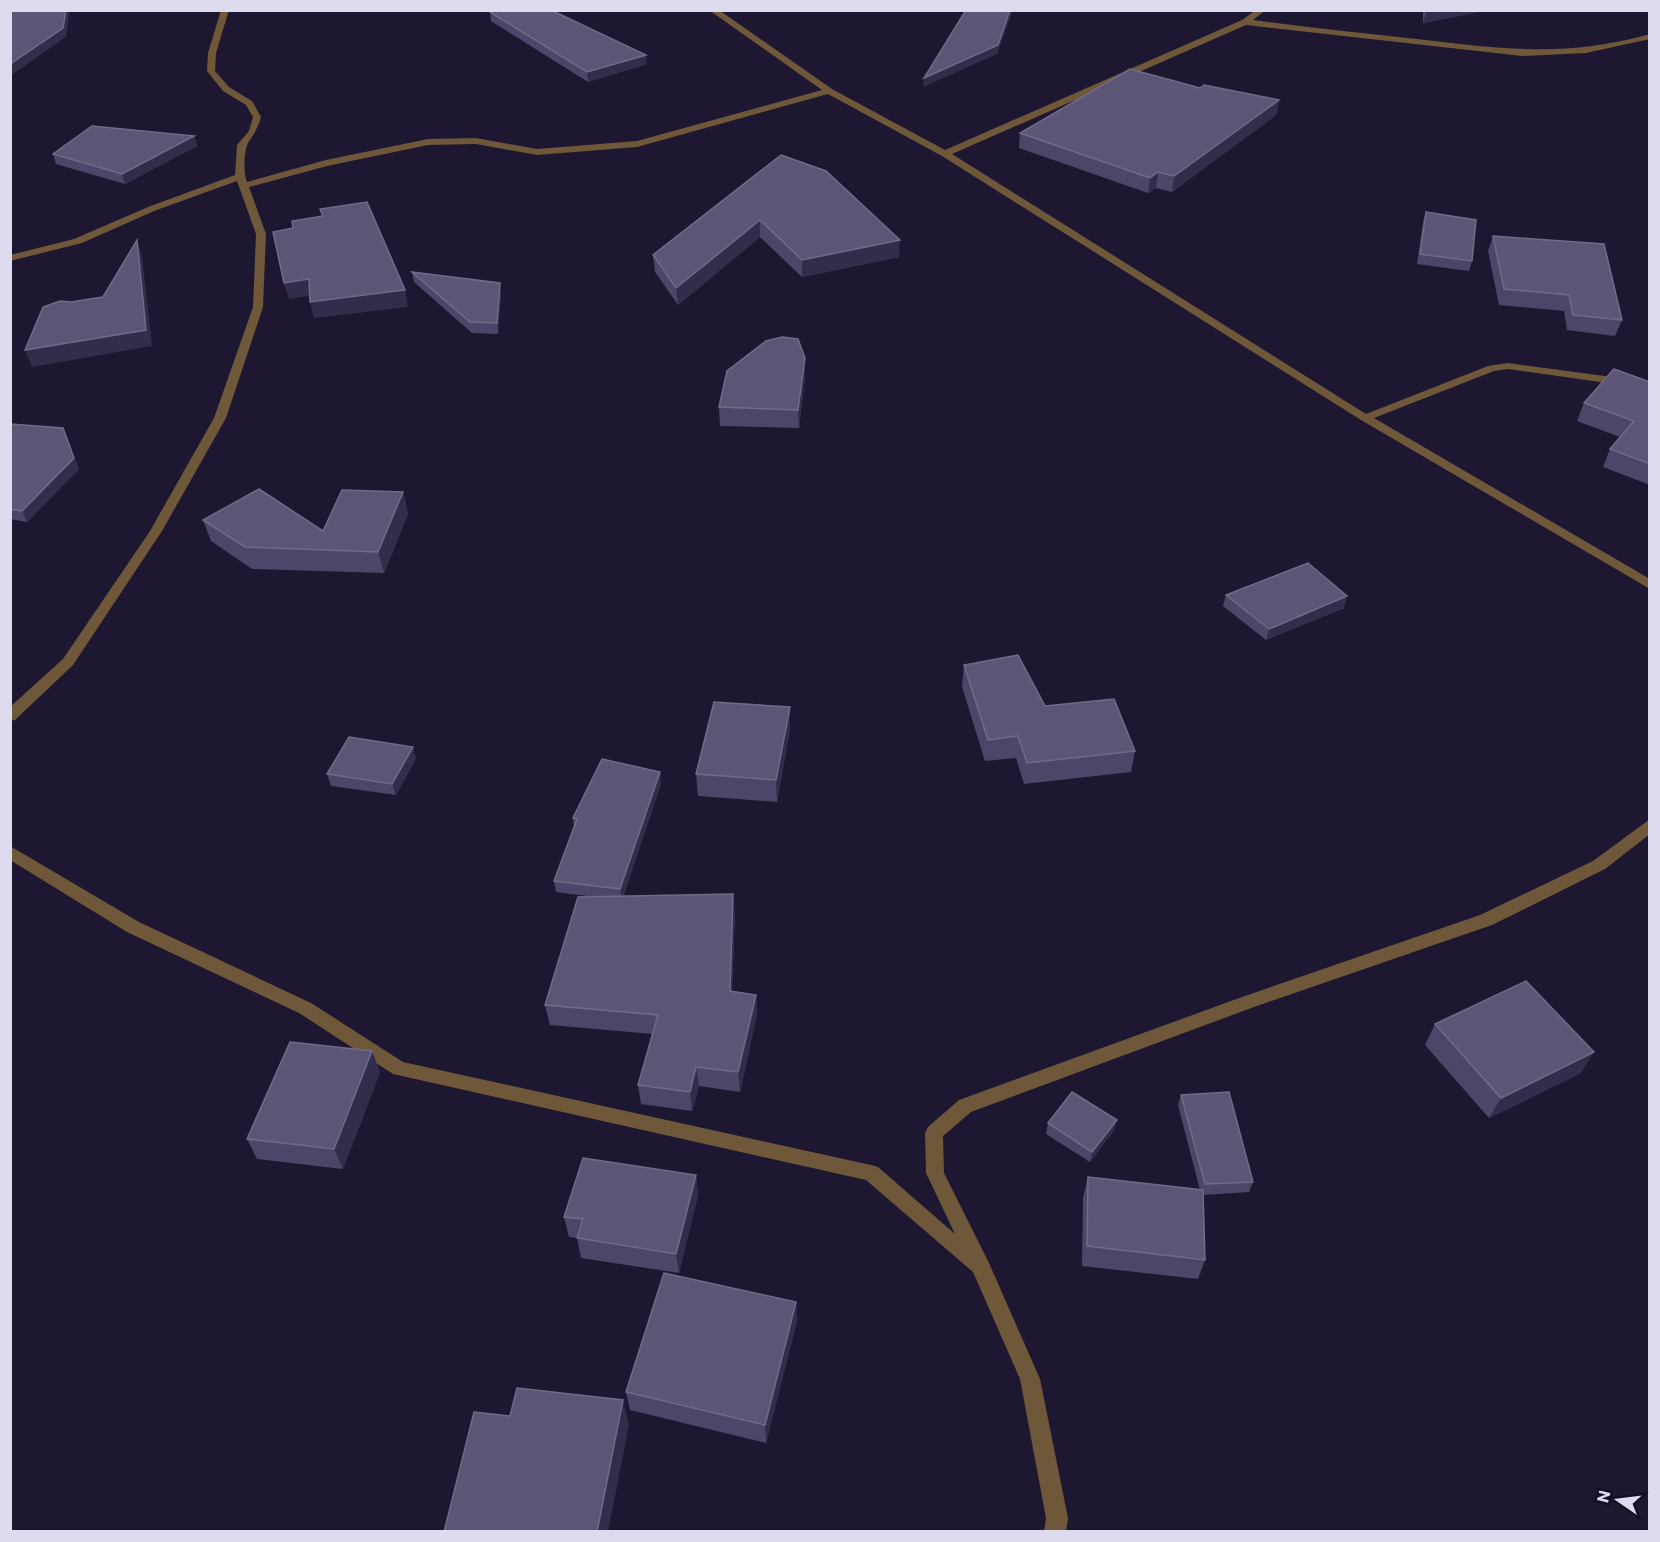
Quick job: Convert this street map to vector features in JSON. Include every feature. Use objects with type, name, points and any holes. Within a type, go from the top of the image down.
[{"type":"street","points":[[10,716],[68,662],[156,531],[220,418],[258,307],[261,234],[242,181],[242,145],[253,131],[257,117],[249,103],[226,89],[211,70],[212,53],[225,10]]},
{"type":"street","points":[[713,10],[829,91],[945,154],[1365,418],[1650,585]]},
{"type":"street","points":[[945,154],[1245,22],[1262,10]]},
{"type":"street","points":[[1245,22],[1522,53],[1585,50],[1650,36]]},
{"type":"street","points":[[10,258],[78,241],[151,209],[242,181],[428,142],[476,141],[537,152],[637,144],[829,91]]},
{"type":"street","points":[[1365,418],[1491,368],[1508,366],[1650,386]]},
{"type":"street","points":[[1055,1532],[1057,1518],[1030,1379],[982,1270],[935,1173],[934,1133],[965,1106],[1248,1002],[1486,920],[1599,866],[1650,825]]},
{"type":"street","points":[[10,852],[133,927],[305,1008],[399,1069],[871,1173],[982,1270]]},
{"type":"building","points":[[10,10],[66,10],[63,28],[10,64]]},
{"type":"building","points":[[491,10],[551,10],[646,55],[587,72],[490,12]]},
{"type":"building","points":[[966,10],[1010,10],[998,45],[924,78]]},
{"type":"building","points":[[1130,69],[1200,88],[1204,85],[1279,100],[1174,176],[1158,172],[1150,178],[1020,133]]},
{"type":"building","points":[[92,126],[194,136],[122,174],[53,154]]},
{"type":"building","points":[[781,155],[826,171],[900,240],[802,260],[760,220],[676,288],[653,255]]},
{"type":"building","points":[[367,202],[405,290],[310,302],[309,279],[284,283],[273,232],[293,228],[292,221],[323,216],[320,209]]},
{"type":"building","points":[[1426,212],[1476,220],[1472,261],[1420,254]]},
{"type":"building","points":[[1493,236],[1604,244],[1622,320],[1573,315],[1569,295],[1504,289]]},
{"type":"building","points":[[137,240],[146,330],[25,350],[43,307],[60,301],[71,302],[103,297]]},
{"type":"building","points":[[412,272],[500,283],[497,323],[470,322]]},
{"type":"building","points":[[782,337],[798,339],[805,358],[798,410],[719,407],[727,371],[766,341]]},
{"type":"building","points":[[1614,369],[1650,382],[1650,464],[1610,449],[1634,421],[1584,403]]},
{"type":"building","points":[[10,424],[63,428],[74,458],[22,511],[10,509]]},
{"type":"building","points":[[259,489],[323,531],[342,490],[403,492],[378,552],[245,547],[203,520]]},
{"type":"building","points":[[1308,563],[1347,596],[1269,629],[1226,595]]},
{"type":"building","points":[[1018,655],[1045,706],[1114,699],[1135,751],[1027,763],[1018,736],[988,740],[964,665]]},
{"type":"building","points":[[714,702],[790,707],[776,780],[696,774]]},
{"type":"building","points":[[349,737],[413,747],[392,784],[327,774]]},
{"type":"building","points":[[602,759],[660,772],[620,889],[554,881],[577,819],[573,818]]},
{"type":"building","points":[[733,894],[730,991],[756,995],[738,1072],[696,1067],[690,1092],[638,1085],[658,1015],[545,1005],[578,897]]},
{"type":"building","points":[[1526,981],[1594,1052],[1501,1098],[1435,1024]]},
{"type":"building","points":[[290,1042],[372,1051],[334,1149],[247,1139]]},
{"type":"building","points":[[1072,1092],[1117,1120],[1092,1152],[1048,1123]]},
{"type":"building","points":[[1229,1092],[1253,1182],[1205,1184],[1181,1095]]},
{"type":"building","points":[[583,1158],[696,1175],[676,1254],[577,1238],[583,1219],[564,1217]]},
{"type":"building","points":[[1088,1177],[1203,1190],[1205,1260],[1087,1246]]},
{"type":"building","points":[[664,1273],[796,1302],[765,1425],[626,1392]]},
{"type":"building","points":[[517,1388],[623,1400],[597,1532],[444,1532],[474,1412],[510,1416]]}]
